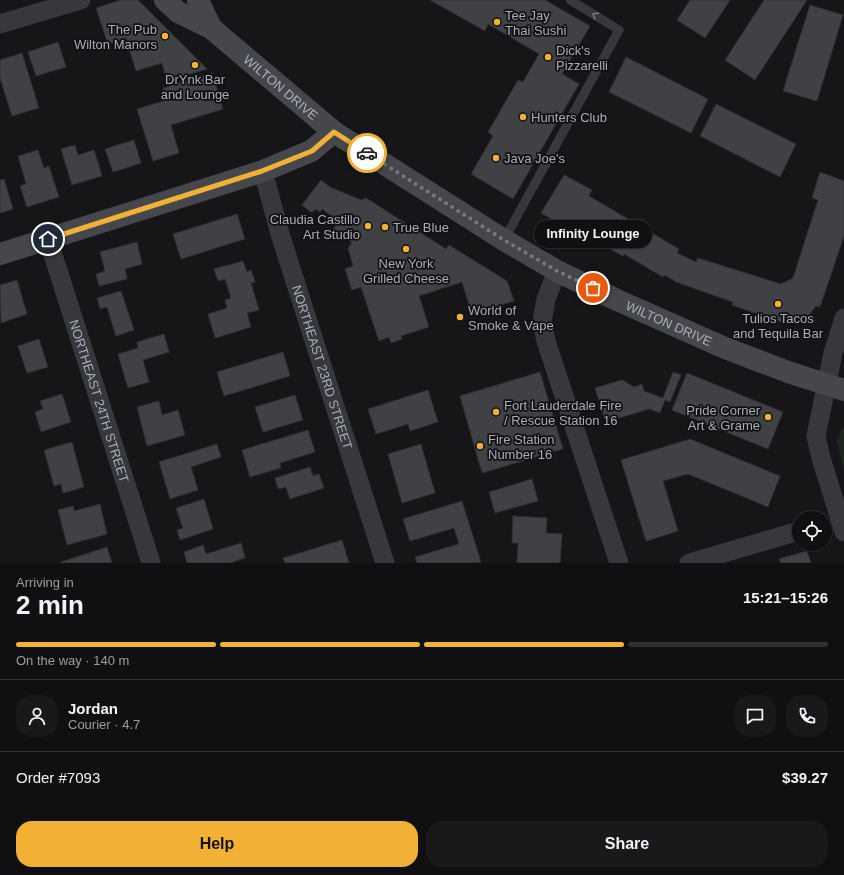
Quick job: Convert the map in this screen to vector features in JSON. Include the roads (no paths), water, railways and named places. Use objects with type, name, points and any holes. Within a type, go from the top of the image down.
[{"type":"main road","name":"WILTON DRIVE","points":[[165,0],[178,12],[211,28],[334,132],[504,240],[557,271],[617,300],[726,348],[835,388]]},
{"type":"main road","name":"WILTON DRIVE","points":[[198,0],[211,28]]},
{"type":"main road","points":[[0,254],[262,171],[312,151],[334,132]]},
{"type":"street","points":[[0,24],[75,1]]},
{"type":"street","name":"NORTHEAST 23RD STREET","points":[[262,171],[280,234],[385,563]]},
{"type":"street","name":"NORTHEAST 24TH STREET","points":[[48,239],[151,563]]},
{"type":"street","points":[[557,271],[546,299],[542,322],[546,341],[619,563]]},
{"type":"street","points":[[838,523],[816,436],[835,388],[834,353],[844,318]]},
{"type":"street","points":[[688,563],[792,533]]},
{"type":"lane","points":[[504,240],[619,30],[570,0]]},
{"type":"place","name":"Tee Jay Thai Sushi","points":[[497,22]]},
{"type":"place","name":"The Pub Wilton Manors","points":[[165,36]]},
{"type":"place","name":"Dick's Pizzarelli","points":[[548,57]]},
{"type":"place","name":"DrYnk Bar and Lounge","points":[[195,65]]},
{"type":"place","name":"Hunters Club","points":[[523,117]]},
{"type":"place","name":"Java Joe's","points":[[496,158]]},
{"type":"place","name":"Claudia Castillo Art Studio","points":[[368,226]]},
{"type":"place","name":"True Blue","points":[[385,227]]},
{"type":"place","name":"New York Grilled Cheese","points":[[406,249]]},
{"type":"place","name":"Infinity Lounge","points":[[593,288]]},
{"type":"place","name":"Tulios Tacos and Tequila Bar","points":[[778,304]]},
{"type":"place","name":"World of Smoke & Vape","points":[[460,317]]},
{"type":"place","name":"Fort Lauderdale Fire / Rescue Station 16","points":[[496,412]]},
{"type":"place","name":"Pride Corner Art & Grame","points":[[768,417]]},
{"type":"place","name":"Fire Station Number 16","points":[[480,446]]}]
